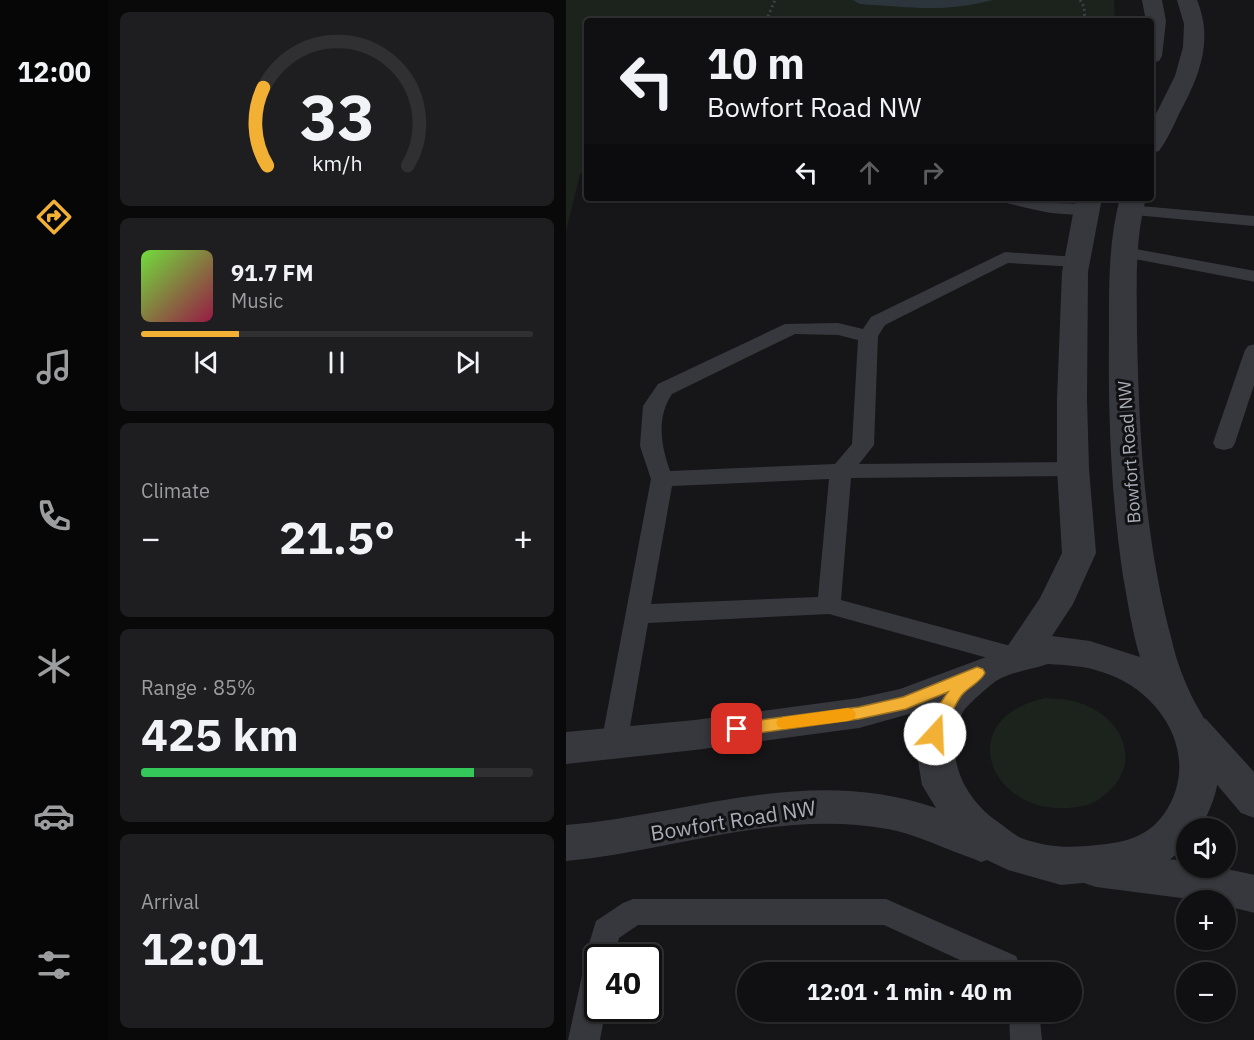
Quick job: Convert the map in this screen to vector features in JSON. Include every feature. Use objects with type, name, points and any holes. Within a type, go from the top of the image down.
[{"type":"street","points":[[1152,0],[1156,21],[1154,35]]},
{"type":"street","points":[[1154,140],[1190,64],[1196,32],[1187,0]]},
{"type":"street","points":[[1017,656],[1055,604],[1079,553],[1078,506],[1073,469],[1072,399],[1077,262],[1087,203]]},
{"type":"street","name":"Bowfort Road NW","points":[[1131,204],[1125,252],[1123,385],[1126,452],[1134,524],[1154,642],[1184,716],[1254,801]]},
{"type":"street","points":[[566,748],[859,713],[906,702],[1017,656],[1048,650],[1076,651],[1104,657],[1155,683],[1184,716],[1201,760],[1198,792],[1184,821],[1159,845],[1125,861],[1085,868]]},
{"type":"street","points":[[977,673],[957,690],[943,711],[935,734],[934,760],[940,786],[955,810],[976,832],[1003,850],[1029,861],[1057,867],[1145,873],[1206,882],[1254,894]]},
{"type":"street","name":"Bowfort Road NW","points":[[566,843],[592,842],[745,814],[826,806],[867,809],[926,822],[971,841],[1003,850]]},
{"type":"lane","points":[[1022,201],[1053,208],[1087,203]]},
{"type":"lane","points":[[1131,204],[1254,221]]},
{"type":"lane","points":[[1125,252],[1254,277]]},
{"type":"lane","points":[[829,605],[841,471],[863,445],[868,336],[878,321],[1005,256],[1077,262]]},
{"type":"lane","points":[[614,744],[662,479],[650,446],[653,405],[665,389],[792,328],[838,329],[868,336]]},
{"type":"lane","points":[[1224,443],[1254,350]]},
{"type":"lane","points":[[662,479],[841,471],[1073,469]]},
{"type":"lane","points":[[639,614],[829,605],[1017,656]]},
{"type":"lane","points":[[603,944],[606,930],[633,912],[886,912],[996,962]]},
{"type":"lane","points":[[584,1040],[588,1022]]},
{"type":"lane","points":[[1025,1022],[1026,1040]]},
{"type":"path","points":[[767,18],[775,0]]},
{"type":"path","points":[[1080,0],[1084,7],[1085,18]]},
{"type":"shaded area","points":[[566,0],[1114,0],[1115,18],[584,18],[584,173],[580,174],[566,231]]},
{"type":"shaded area","points":[[853,0],[993,0],[958,7],[926,8],[860,4]]},
{"type":"shaded area","points":[[1045,698],[1070,700],[1085,705],[1111,722],[1119,734],[1124,746],[1125,760],[1122,773],[1114,785],[1095,802],[1068,808],[1041,806],[1018,796],[1002,781],[992,763],[990,744],[998,725],[1016,709]]},
{"type":"slow traffic","points":[[784,723],[848,714]]},
{"type":"route","points":[[737,729],[859,713],[906,702],[977,673],[957,690],[943,711],[935,734]]}]
